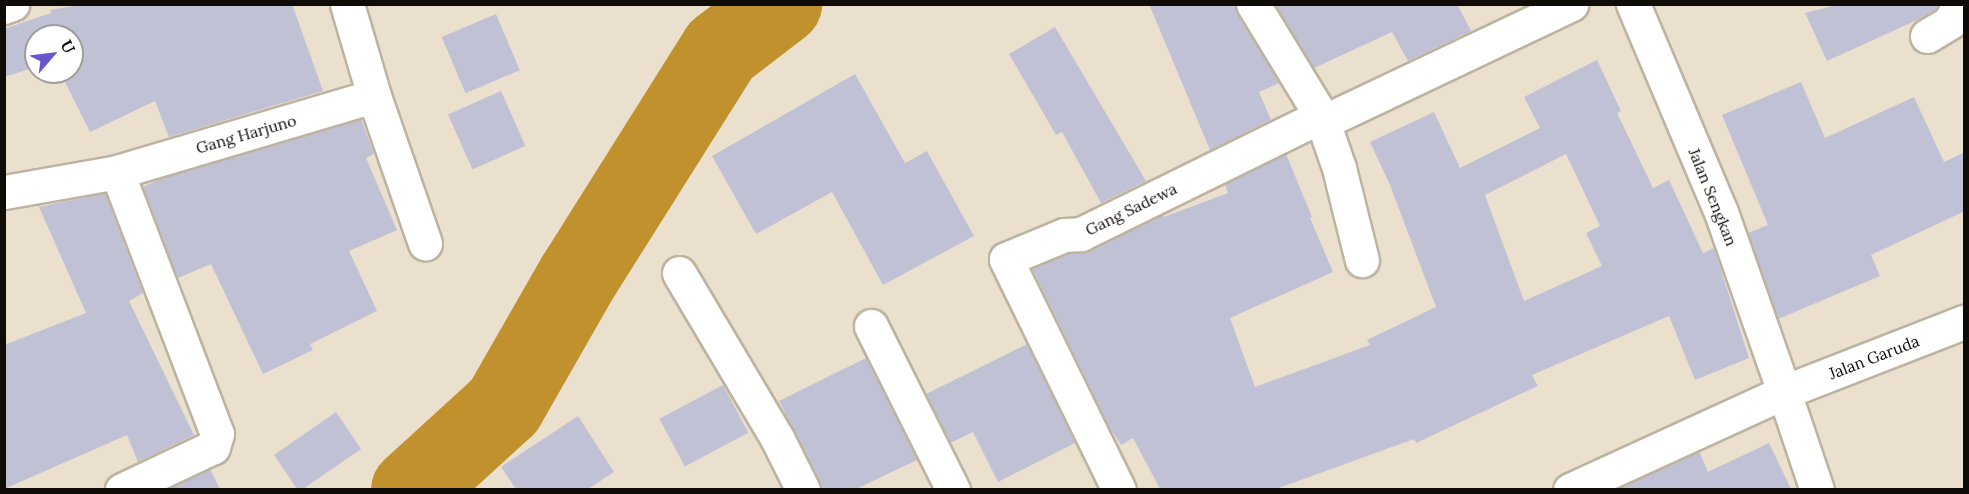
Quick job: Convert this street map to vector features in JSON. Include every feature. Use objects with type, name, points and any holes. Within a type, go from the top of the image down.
[{"type":"street","points":[[4,7],[12,4]]},
{"type":"street","points":[[347,4],[374,96],[425,243]]},
{"type":"street","points":[[1253,4],[1322,119],[1339,168],[1362,260]]},
{"type":"street","name":"Gang Sadewa","points":[[1119,489],[1006,259],[1064,235],[1081,234],[1571,4]]},
{"type":"street","name":"Jalan Sengkan","points":[[1633,4],[1721,212],[1817,489]]},
{"type":"street","points":[[1927,36],[1950,22],[1959,4]]},
{"type":"street","name":"Gang Harjuno","points":[[4,192],[117,172],[374,96]]},
{"type":"street","points":[[117,172],[217,434],[213,447],[122,489]]},
{"type":"street","points":[[679,273],[777,438],[803,489]]},
{"type":"street","name":"Jalan Garuda","points":[[1570,489],[1605,483],[1784,392],[1965,322]]},
{"type":"street","points":[[871,326],[953,489]]},
{"type":"building","points":[[85,4],[292,4],[323,91],[169,137],[155,101],[90,132],[66,84],[84,84],[84,24],[24,24],[24,71],[4,77],[4,29],[51,13],[50,10]]},
{"type":"building","points":[[1149,4],[1234,4],[1237,14],[1279,83],[1259,92],[1271,120],[1210,150]]},
{"type":"building","points":[[1275,4],[1457,4],[1471,31],[1408,61],[1392,32],[1314,68]]},
{"type":"building","points":[[1840,4],[1938,4],[1936,9],[1917,20],[1827,61],[1805,13]]},
{"type":"building","points":[[496,14],[520,70],[466,93],[442,37]]},
{"type":"building","points":[[1055,27],[1146,181],[1101,203],[1062,132],[1056,135],[1009,54]]},
{"type":"building","points":[[1597,60],[1621,111],[1617,113],[1653,188],[1669,180],[1703,253],[1714,248],[1749,358],[1695,380],[1669,316],[1532,375],[1538,386],[1416,443],[1414,439],[1276,489],[1160,489],[1133,438],[1121,445],[1109,426],[1032,268],[1068,254],[1089,251],[1163,214],[1164,217],[1228,193],[1225,184],[1286,154],[1333,272],[1230,318],[1255,387],[1370,345],[1367,340],[1436,307],[1390,185],[1370,142],[1434,112],[1460,168],[1540,128],[1524,97]],"holes":[[[1566,154],[1600,226],[1586,233],[1602,266],[1524,301],[1485,195]]]},
{"type":"building","points":[[855,74],[905,163],[927,151],[974,236],[883,285],[832,192],[756,234],[712,156]]},
{"type":"building","points":[[1801,82],[1825,138],[1914,97],[1944,162],[1965,152],[1965,211],[1871,255],[1880,276],[1778,319],[1748,233],[1768,225],[1722,115]]},
{"type":"building","points":[[501,91],[525,146],[472,169],[448,115]]},
{"type":"building","points":[[361,119],[374,154],[366,158],[397,230],[349,251],[377,311],[310,344],[313,350],[263,374],[211,264],[178,278],[143,187],[163,178]]},
{"type":"building","points":[[105,193],[143,293],[129,301],[194,435],[138,462],[127,435],[4,489],[4,345],[86,313],[39,207]]},
{"type":"building","points":[[1027,344],[1075,443],[998,482],[973,432],[950,443],[926,394]]},
{"type":"building","points":[[866,358],[917,460],[856,489],[823,489],[779,401]]},
{"type":"building","points":[[723,385],[748,433],[685,466],[659,419]]},
{"type":"building","points":[[336,412],[361,449],[303,489],[297,489],[274,455]]},
{"type":"building","points":[[578,416],[614,472],[588,489],[516,489],[501,467]]},
{"type":"building","points":[[1769,443],[1791,489],[1616,489],[1699,451],[1708,472]]},
{"type":"building","points":[[210,469],[220,489],[167,489]]},
{"type":"waterway","points":[[412,490],[504,406],[578,277],[721,50],[781,4]]}]
